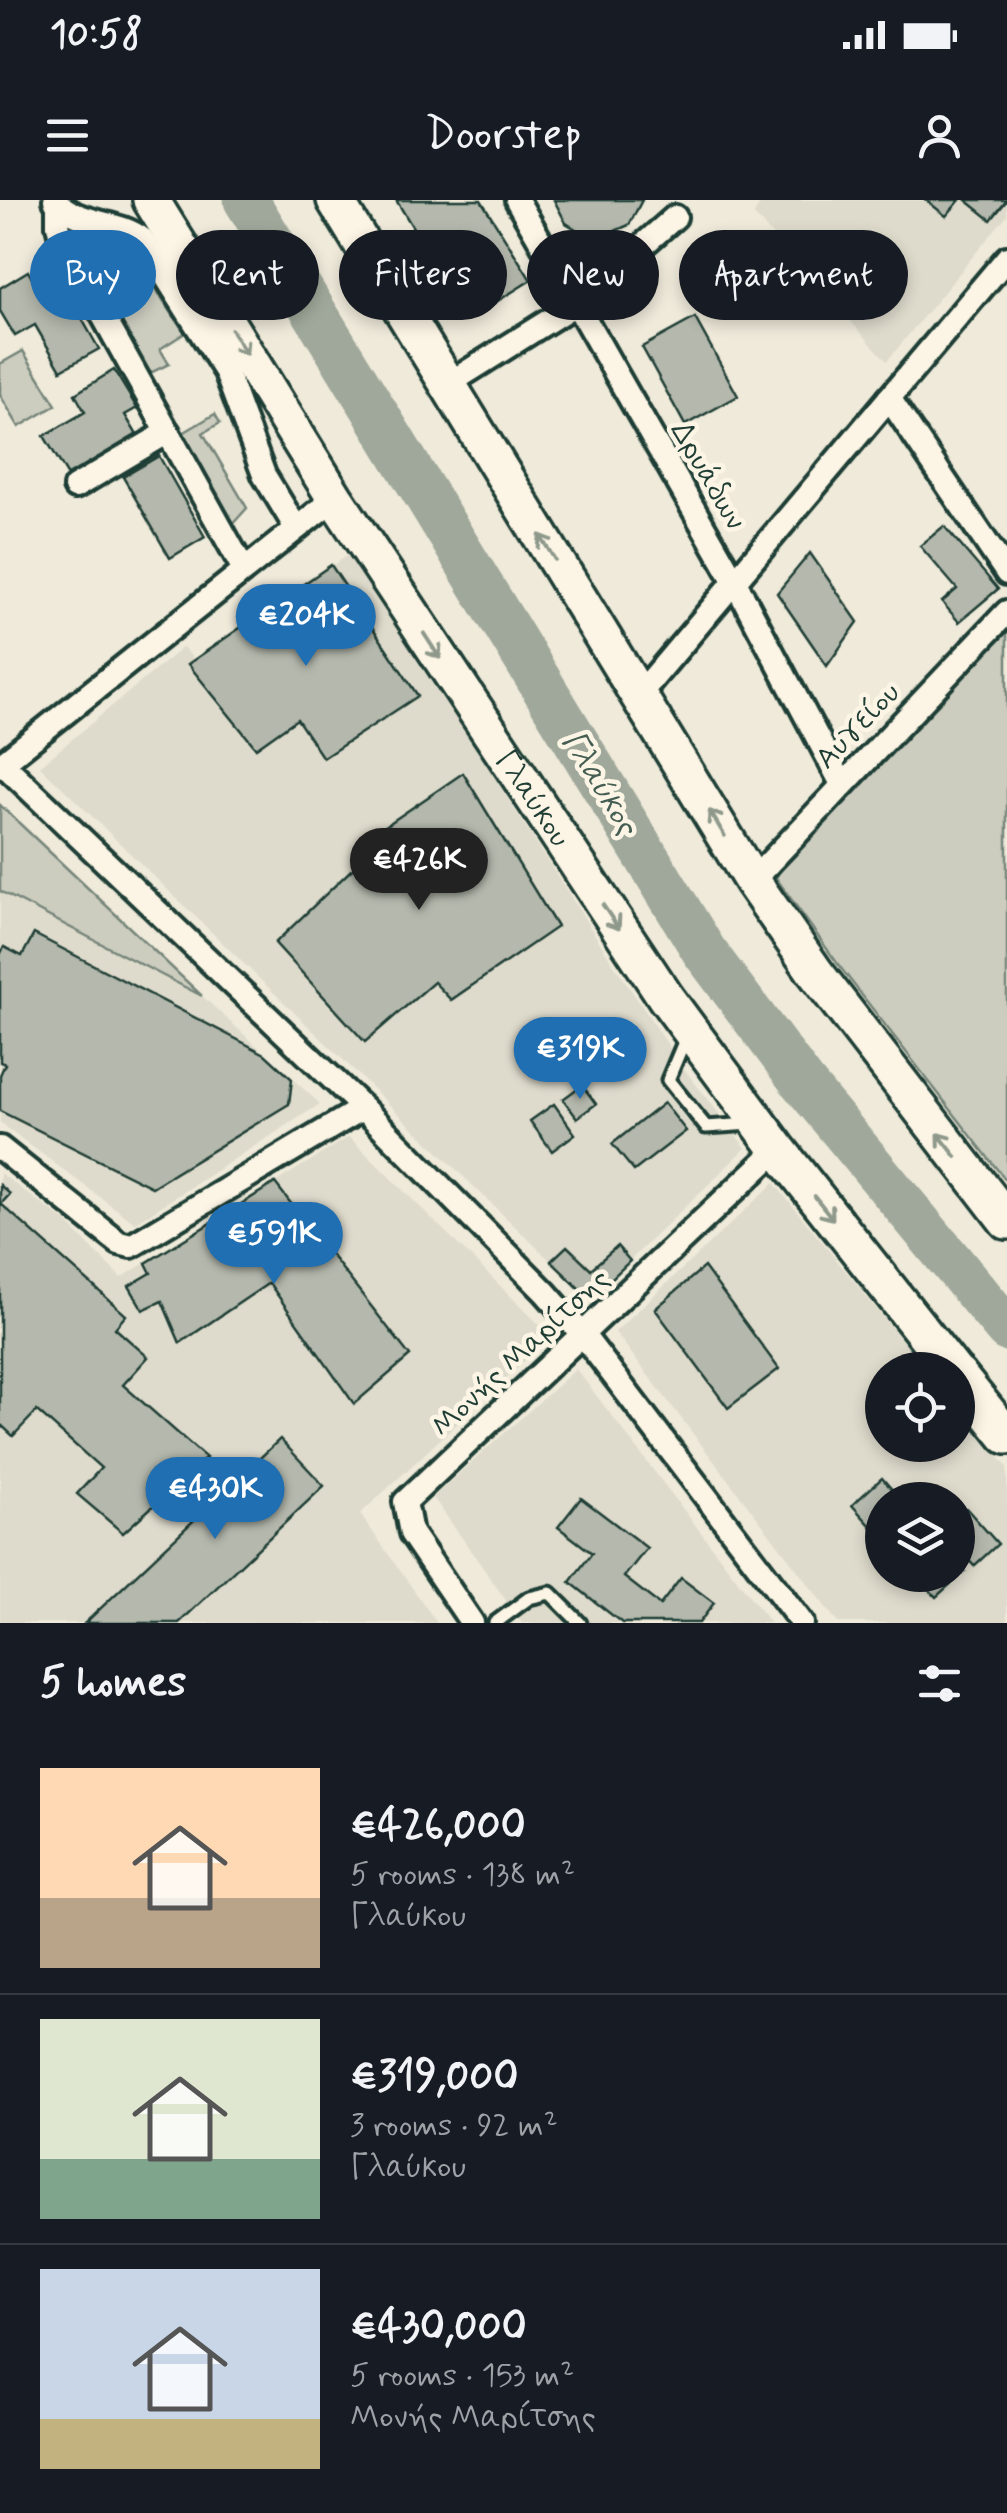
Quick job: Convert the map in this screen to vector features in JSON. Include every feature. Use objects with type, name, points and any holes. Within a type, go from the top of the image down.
[{"type":"main road","name":"Γλαύκου","points":[[151,200],[335,498],[596,896],[768,1136],[938,1352]]},
{"type":"main road","points":[[336,200],[752,881],[834,997],[1007,1221]]},
{"type":"main road","name":"Γλαύκου","points":[[975,1397],[1007,1436]]},
{"type":"street","name":"Δρυάδων","points":[[517,200],[534,230]]},
{"type":"street","points":[[57,202],[89,220],[129,230],[142,239],[226,372],[264,476],[295,526]]},
{"type":"street","points":[[57,202],[62,242],[243,568]]},
{"type":"street","points":[[659,231],[675,217]]},
{"type":"street","points":[[639,695],[1007,258]]},
{"type":"street","points":[[448,384],[550,320]]},
{"type":"street","name":"Δρυάδων","points":[[587,320],[735,582],[842,784]]},
{"type":"street","points":[[889,398],[1007,573]]},
{"type":"street","points":[[75,488],[168,432]]},
{"type":"street","points":[[335,498],[295,526],[1,764],[363,1108],[546,1292],[802,1623]]},
{"type":"street","name":"Αυγείου","points":[[752,881],[1007,612]]},
{"type":"street","points":[[0,1148],[119,1242],[130,1246],[363,1108]]},
{"type":"street","name":"Μονής Μαρίτσης","points":[[472,1623],[411,1532],[405,1502],[583,1335],[768,1136]]},
{"type":"lane","points":[[689,1029],[668,1080],[706,1127],[768,1136]]},
{"type":"lane","points":[[495,1623],[529,1598],[550,1593],[580,1623]]},
{"type":"shaded area","points":[[762,200],[1007,200],[1007,215],[887,361],[850,320],[908,320],[908,230],[768,230],[754,215]]},
{"type":"shaded area","points":[[156,290],[185,333],[160,349],[169,364],[146,375],[115,320],[156,320]]},
{"type":"shaded area","points":[[23,351],[56,405],[19,427],[0,395],[0,364]]},
{"type":"shaded area","points":[[215,414],[220,423],[203,433],[247,508],[231,526],[178,436]]},
{"type":"shaded area","points":[[351,553],[613,963],[684,1069],[746,1148],[590,1299],[40,766],[183,647],[194,660]]},
{"type":"shaded area","points":[[1007,630],[1007,1182],[776,878],[815,829]]},
{"type":"shaded area","points":[[0,805],[202,996],[0,891]]},
{"type":"shaded area","points":[[0,891],[202,996],[320,1104],[135,1223],[0,1123]]},
{"type":"shaded area","points":[[349,1137],[551,1336],[360,1514],[437,1623],[0,1623],[0,1173],[65,1221],[121,1278]]},
{"type":"shaded area","points":[[774,1183],[911,1352],[865,1352],[865,1462],[975,1462],[975,1428],[1007,1467],[1007,1623],[838,1623],[615,1332]]},
{"type":"shaded area","points":[[576,1369],[770,1623],[522,1623],[433,1497]]},
{"type":"building","points":[[396,200],[481,200],[500,230],[414,230]]},
{"type":"building","points":[[554,200],[642,200],[629,225],[617,230],[578,230],[566,223]]},
{"type":"building","points":[[926,200],[960,200],[946,216]]},
{"type":"building","points":[[966,200],[1007,200],[991,220]]},
{"type":"building","points":[[507,242],[527,274],[527,283],[507,295]]},
{"type":"building","points":[[28,271],[30,320],[83,320],[99,349],[61,370],[35,325],[15,336],[0,311],[0,288]]},
{"type":"building","points":[[696,320],[738,396],[685,425],[642,347]]},
{"type":"building","points":[[114,370],[137,408],[125,415],[137,435],[68,476],[44,436],[85,412],[75,394]]},
{"type":"building","points":[[159,456],[205,537],[170,558],[123,477]]},
{"type":"building","points":[[944,526],[998,589],[959,622],[942,602],[957,589],[920,546]]},
{"type":"building","points":[[810,553],[858,622],[827,666],[777,593]]},
{"type":"building","points":[[331,565],[418,696],[323,758],[297,719],[256,748],[188,664]]},
{"type":"building","points":[[463,773],[557,927],[451,1000],[434,982],[365,1042],[275,943],[351,870],[379,855],[365,840]]},
{"type":"building","points":[[34,934],[265,1054],[292,1079],[289,1104],[152,1187],[0,1111],[0,1075],[5,1064],[0,1062],[0,955],[4,947],[22,956]]},
{"type":"building","points":[[582,1085],[596,1104],[577,1118],[563,1099]]},
{"type":"building","points":[[664,1103],[686,1131],[634,1171],[612,1144]]},
{"type":"building","points":[[554,1104],[575,1134],[552,1151],[530,1121]]},
{"type":"building","points":[[275,1183],[410,1356],[354,1404],[269,1283],[180,1343],[162,1301],[143,1310],[129,1286],[151,1273],[146,1263]]},
{"type":"building","points":[[0,1185],[10,1194],[1,1204],[126,1315],[115,1328],[148,1357],[123,1385],[206,1458],[123,1533],[77,1494],[101,1468],[37,1411],[13,1436],[0,1424]]},
{"type":"building","points":[[567,1246],[591,1269],[617,1246],[630,1261],[590,1299],[551,1261]]},
{"type":"building","points":[[704,1267],[779,1369],[728,1408],[655,1309]]},
{"type":"building","points":[[280,1439],[324,1486],[179,1623],[85,1623]]},
{"type":"building","points":[[865,1493],[865,1519],[852,1505]]},
{"type":"building","points":[[581,1498],[647,1548],[624,1577],[660,1605],[681,1578],[714,1603],[699,1623],[622,1623],[570,1582],[592,1553],[558,1527]]},
{"type":"building","points":[[975,1518],[998,1544],[975,1565]]},
{"type":"waterway","name":"Γλαύκος","points":[[246,200],[704,951],[803,1083],[1007,1329]]}]
